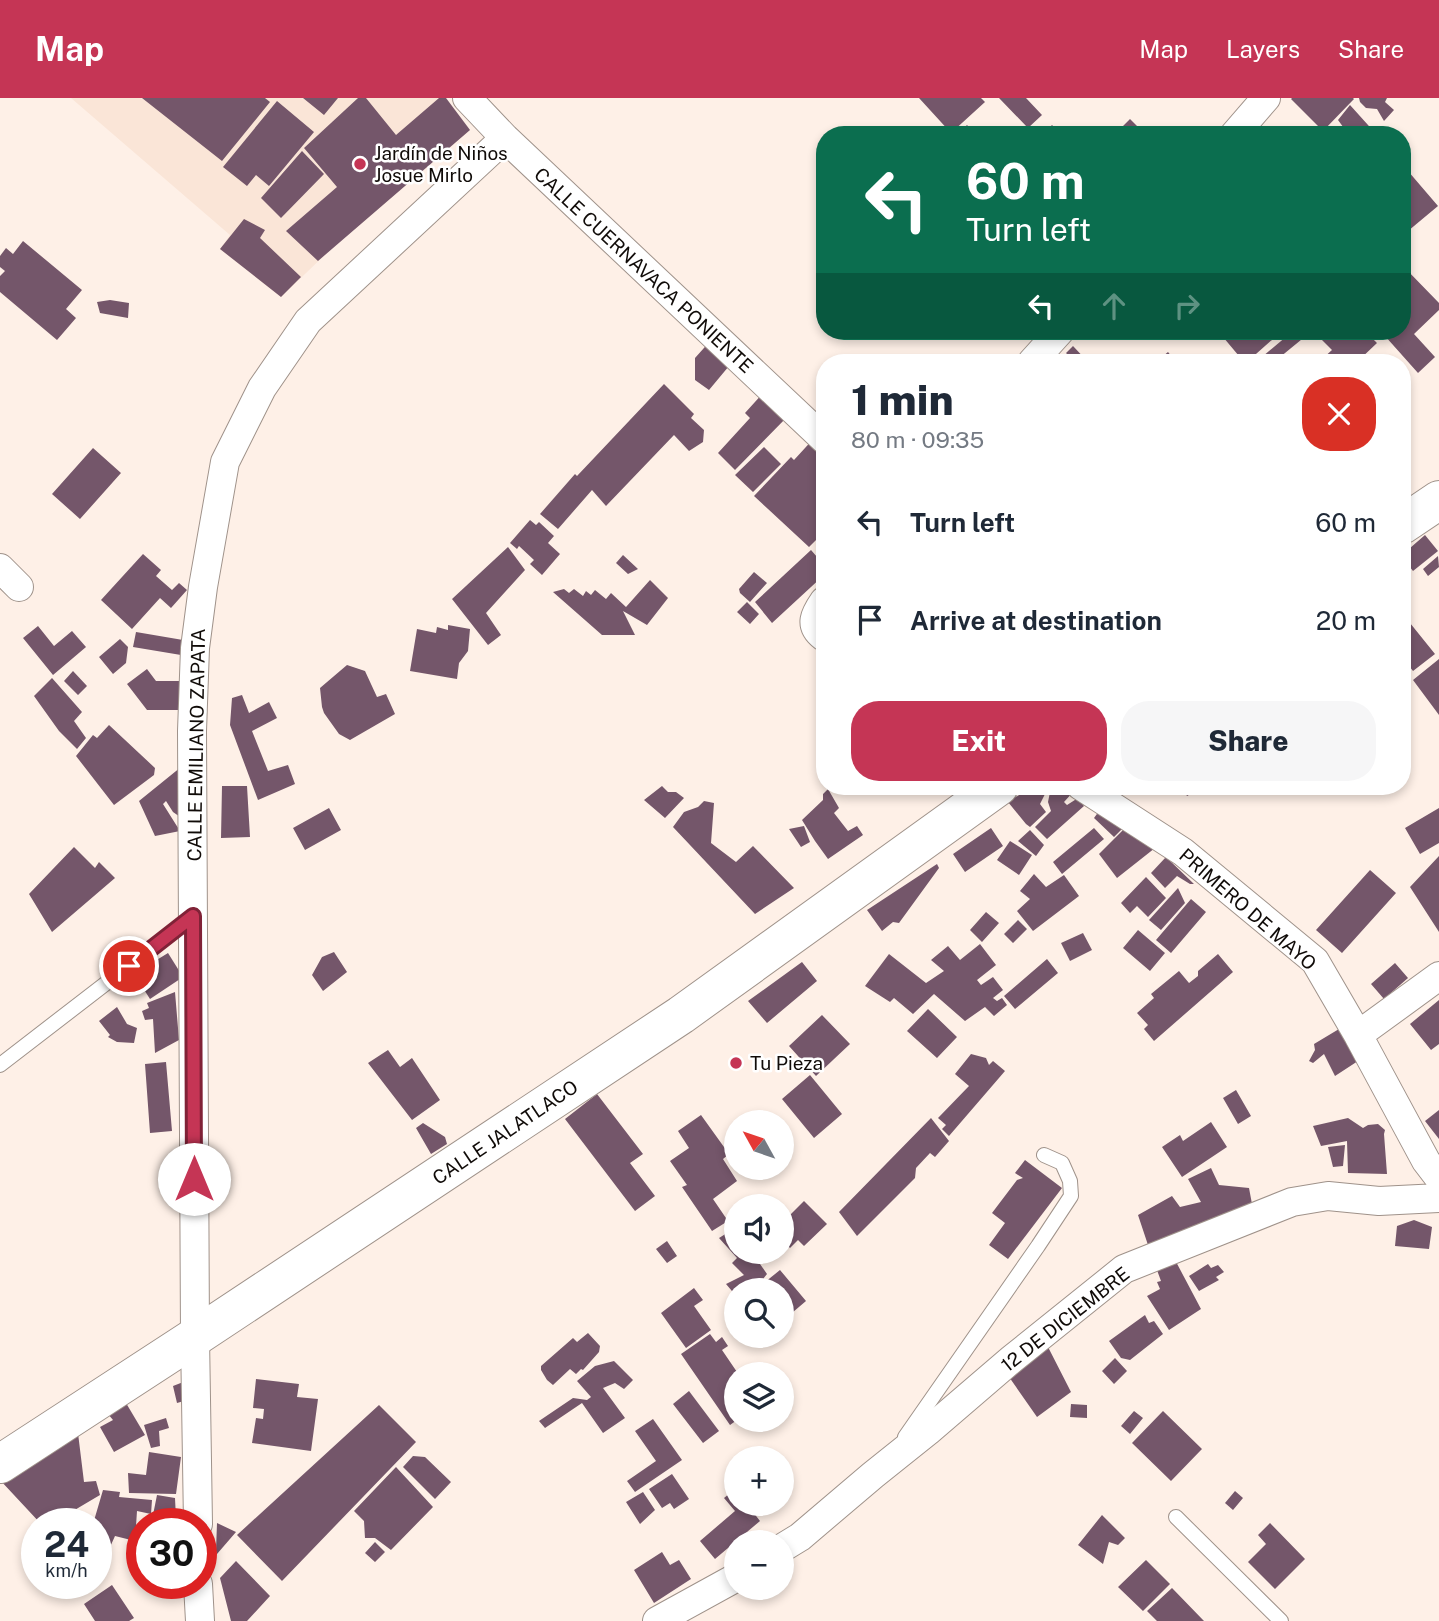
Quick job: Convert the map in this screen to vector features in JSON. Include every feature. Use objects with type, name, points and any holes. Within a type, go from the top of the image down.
[{"type":"main road","points":[[1411,518],[1439,500]]},
{"type":"main road","name":"CALLE JALATLACO","points":[[0,1464],[681,1015],[987,795]]},
{"type":"street","name":"CALLE CUERNAVACA PONIENTE","points":[[467,98],[505,138],[816,431]]},
{"type":"street","points":[[1242,126],[1266,98]]},
{"type":"street","name":"CALLE EMILIANO ZAPATA","points":[[198,1508],[192,731],[195,648],[225,463],[262,388],[308,321],[505,138]]},
{"type":"street","points":[[1039,354],[1052,340]]},
{"type":"street","name":"PRIMERO DE MAYO","points":[[1095,795],[1183,852],[1315,961],[1426,1161],[1439,1178]]},
{"type":"street","points":[[1358,1035],[1439,976]]},
{"type":"street","name":"12 DE DICIEMBRE","points":[[794,1541],[1124,1269],[1292,1202],[1328,1196],[1379,1201],[1439,1198]]},
{"type":"street","points":[[657,1621],[724,1584]]},
{"type":"street","points":[[199,1599],[200,1621]]},
{"type":"lane","points":[[0,1065],[193,916]]},
{"type":"lane","points":[[880,1469],[918,1420],[1071,1196],[1070,1181],[1062,1163],[1044,1155]]},
{"type":"lane","points":[[1175,1517],[1281,1621]]},
{"type":"shaded area","points":[[71,98],[446,98],[470,130],[330,250],[281,297],[220,249],[230,235]]},
{"type":"building","points":[[142,98],[265,98],[270,102],[222,161]]},
{"type":"building","points":[[303,98],[338,98],[324,115]]},
{"type":"building","points":[[358,98],[366,98],[396,135],[439,98],[446,98],[470,130],[318,261],[286,231],[337,187],[304,148]]},
{"type":"building","points":[[919,98],[981,98],[985,102],[959,126],[945,126]]},
{"type":"building","points":[[999,98],[1026,98],[1042,115],[1030,126],[1026,126]]},
{"type":"building","points":[[1359,98],[1387,98],[1385,102],[1394,110],[1384,121],[1377,109],[1366,108]]},
{"type":"building","points":[[1291,99],[1354,99],[1328,126],[1318,126]]},
{"type":"building","points":[[277,101],[314,132],[269,186],[256,175],[247,186],[223,167]]},
{"type":"building","points":[[1350,105],[1369,126],[1342,126],[1338,120]]},
{"type":"building","points":[[1130,119],[1137,126],[1123,126]]},
{"type":"building","points":[[302,151],[324,174],[281,218],[261,198]]},
{"type":"building","points":[[1411,174],[1438,206],[1411,228]]},
{"type":"building","points":[[244,219],[265,230],[260,238],[301,277],[281,297],[220,249]]},
{"type":"building","points":[[23,241],[82,290],[66,309],[76,318],[57,340],[0,292],[0,276],[5,271],[0,267],[0,256],[6,248],[13,254]]},
{"type":"building","points":[[1411,274],[1439,303],[1439,310],[1414,334],[1435,357],[1418,373],[1411,365],[1411,354],[1401,354],[1389,340],[1411,340]]},
{"type":"building","points":[[110,300],[129,303],[128,318],[100,313],[97,302]]},
{"type":"building","points":[[712,339],[734,360],[709,390],[695,380],[695,358]]},
{"type":"building","points":[[1226,340],[1272,340],[1256,354],[1237,354]]},
{"type":"building","points":[[1282,340],[1301,340],[1284,354],[1266,354]]},
{"type":"building","points":[[1322,340],[1374,340],[1377,343],[1365,354],[1328,354],[1332,350]]},
{"type":"building","points":[[1073,346],[1080,354],[1067,354]]},
{"type":"building","points":[[664,384],[694,414],[691,418],[704,430],[703,442],[689,451],[674,435],[606,506],[592,490],[558,529],[540,514],[575,474],[577,476]]},
{"type":"building","points":[[765,391],[788,416],[735,470],[718,453],[750,418],[745,413]]},
{"type":"building","points":[[816,436],[816,540],[809,547],[754,496],[791,457],[794,460]]},
{"type":"building","points":[[764,447],[781,464],[753,492],[735,475]]},
{"type":"building","points":[[93,448],[121,473],[80,519],[52,494]]},
{"type":"building","points":[[530,520],[536,525],[539,522],[554,536],[548,543],[560,554],[542,575],[530,564],[534,560],[519,546],[517,549],[510,543]]},
{"type":"building","points":[[1425,535],[1438,551],[1413,571],[1411,547]]},
{"type":"building","points":[[508,547],[525,570],[486,613],[501,635],[488,645],[452,599]]},
{"type":"building","points":[[811,550],[816,556],[816,582],[772,623],[755,602]]},
{"type":"building","points":[[143,554],[161,570],[156,576],[172,590],[179,583],[187,590],[171,608],[160,598],[132,629],[101,600]]},
{"type":"building","points":[[623,555],[638,569],[628,574],[616,563]]},
{"type":"building","points":[[1438,556],[1439,567],[1428,576],[1423,569]]},
{"type":"building","points":[[754,572],[767,583],[750,602],[739,589]]},
{"type":"building","points":[[650,580],[668,598],[647,625],[623,611],[635,635],[602,635],[553,592],[564,589],[569,593],[574,589],[583,596],[586,591],[591,595],[595,590],[606,599],[611,593],[626,607]]},
{"type":"building","points":[[747,602],[759,614],[750,624],[737,612]]},
{"type":"building","points":[[1411,624],[1435,654],[1413,671],[1411,668]]},
{"type":"building","points":[[448,625],[470,629],[468,651],[459,663],[457,679],[410,671],[417,629],[436,633],[437,627],[448,630]]},
{"type":"building","points":[[38,626],[54,646],[72,631],[86,647],[53,675],[23,638]]},
{"type":"building","points":[[136,632],[183,640],[181,655],[133,647]]},
{"type":"building","points":[[120,639],[128,647],[126,663],[113,674],[99,657]]},
{"type":"building","points":[[1439,659],[1439,715],[1413,680]]},
{"type":"building","points":[[347,665],[365,671],[377,697],[386,694],[395,714],[350,740],[339,734],[324,713],[320,688]]},
{"type":"building","points":[[147,669],[156,681],[182,681],[182,710],[147,710],[127,684]]},
{"type":"building","points":[[73,671],[87,686],[78,695],[64,681]]},
{"type":"building","points":[[52,678],[82,712],[74,721],[86,738],[77,749],[59,731],[34,696]]},
{"type":"building","points":[[242,695],[249,713],[269,702],[277,718],[252,731],[268,771],[288,765],[295,784],[258,800],[230,725],[232,698]]},
{"type":"building","points":[[109,725],[155,768],[154,775],[114,805],[76,756],[93,735],[97,738]]},
{"type":"building","points":[[181,767],[183,819],[173,812],[166,801],[163,804],[180,831],[155,836],[139,801]]},
{"type":"building","points":[[222,786],[247,786],[250,837],[221,838]]},
{"type":"building","points":[[662,786],[668,792],[676,792],[684,798],[665,818],[644,800]]},
{"type":"building","points":[[823,795],[831,795],[839,808],[834,813],[848,831],[857,826],[863,835],[828,859],[802,820],[823,800]]},
{"type":"building","points":[[1019,795],[1044,795],[1040,804],[1046,812],[1030,827],[1008,802]]},
{"type":"building","points":[[1049,795],[1070,795],[1064,802],[1067,805],[1078,798],[1084,806],[1047,839],[1035,827],[1051,811]]},
{"type":"building","points":[[704,801],[714,803],[711,843],[736,862],[753,846],[794,888],[755,914],[673,827],[684,812],[698,807]]},
{"type":"building","points":[[1102,807],[1124,827],[1114,837],[1094,818]]},
{"type":"building","points":[[329,808],[341,830],[305,850],[293,828]]},
{"type":"building","points":[[1439,808],[1439,843],[1420,854],[1405,828]]},
{"type":"building","points":[[804,826],[810,842],[801,847],[789,829]]},
{"type":"building","points":[[1127,826],[1155,848],[1117,878],[1099,854]]},
{"type":"building","points":[[991,828],[1003,846],[965,872],[953,854]]},
{"type":"building","points":[[1094,828],[1104,839],[1062,874],[1053,862]]},
{"type":"building","points":[[1030,830],[1044,845],[1036,856],[1018,841]]},
{"type":"building","points":[[1010,841],[1032,855],[1019,875],[997,860]]},
{"type":"building","points":[[74,847],[95,868],[99,862],[115,878],[52,932],[29,894]]},
{"type":"building","points":[[1439,856],[1439,932],[1410,887]]},
{"type":"building","points":[[1166,857],[1194,884],[1177,876],[1165,888],[1151,873]]},
{"type":"building","points":[[937,864],[939,868],[899,923],[893,922],[882,931],[867,910]]},
{"type":"building","points":[[1370,870],[1396,893],[1342,953],[1316,930]]},
{"type":"building","points":[[1034,874],[1046,887],[1064,875],[1079,896],[1033,931],[1017,911],[1030,899],[1020,891]]},
{"type":"building","points":[[1146,877],[1166,898],[1148,917],[1137,906],[1130,913],[1121,903]]},
{"type":"building","points":[[1178,888],[1185,903],[1161,930],[1149,920]]},
{"type":"building","points":[[1191,899],[1206,912],[1171,953],[1156,940]]},
{"type":"building","points":[[986,912],[999,923],[982,942],[970,930]]},
{"type":"building","points":[[1018,920],[1027,929],[1013,943],[1004,934]]},
{"type":"building","points":[[1138,930],[1165,953],[1150,971],[1123,948]]},
{"type":"building","points":[[1083,933],[1092,950],[1070,961],[1061,943]]},
{"type":"building","points":[[980,944],[996,965],[977,980],[981,985],[993,977],[1003,990],[993,998],[997,1001],[1002,998],[1007,1005],[994,1016],[985,1007],[965,1021],[934,994],[913,1014],[894,998],[890,1002],[865,986],[889,954],[926,983],[944,971],[931,960],[948,946],[960,960]]},
{"type":"building","points":[[334,952],[347,972],[323,991],[312,975],[322,957]]},
{"type":"building","points":[[168,953],[183,977],[150,999],[134,974]]},
{"type":"building","points":[[1218,954],[1233,972],[1154,1041],[1144,1029],[1148,1025],[1137,1013],[1154,998],[1151,994],[1179,971],[1189,983],[1198,976],[1198,971]]},
{"type":"building","points":[[1047,959],[1058,973],[1015,1009],[1004,996]]},
{"type":"building","points":[[802,962],[817,981],[767,1023],[748,1001]]},
{"type":"building","points":[[1395,963],[1408,978],[1384,999],[1371,984]]},
{"type":"building","points":[[175,992],[179,1040],[155,1053],[153,1019],[145,1020],[142,1011],[149,1008],[147,1003]]},
{"type":"building","points":[[1439,1000],[1439,1044],[1431,1050],[1410,1024]]},
{"type":"building","points":[[117,1007],[127,1024],[137,1028],[134,1043],[117,1042],[108,1037],[110,1035],[99,1021]]},
{"type":"building","points":[[928,1009],[957,1037],[937,1058],[907,1031]]},
{"type":"building","points":[[822,1015],[850,1044],[816,1076],[789,1046]]},
{"type":"building","points":[[1344,1026],[1358,1061],[1335,1076],[1324,1054],[1313,1063],[1309,1061],[1315,1050],[1314,1044]]},
{"type":"building","points":[[388,1050],[400,1067],[412,1058],[440,1100],[412,1120],[368,1063]]},
{"type":"building","points":[[971,1054],[986,1058],[989,1065],[993,1061],[1005,1071],[949,1136],[942,1129],[946,1125],[938,1118],[969,1086],[955,1074]]},
{"type":"building","points":[[166,1062],[172,1131],[150,1133],[145,1064]]},
{"type":"building","points":[[810,1075],[842,1114],[814,1138],[794,1114],[794,1110],[782,1099]]},
{"type":"building","points":[[1236,1090],[1251,1116],[1238,1124],[1223,1098]]},
{"type":"building","points":[[597,1094],[643,1154],[630,1163],[655,1196],[635,1211],[565,1119]]},
{"type":"building","points":[[1439,1110],[1439,1139],[1425,1121]]},
{"type":"building","points":[[701,1115],[724,1147],[724,1180],[737,1181],[713,1199],[724,1215],[724,1224],[712,1231],[682,1187],[687,1185],[670,1161],[689,1148],[678,1131]]},
{"type":"building","points":[[931,1118],[949,1141],[935,1157],[930,1153],[916,1168],[915,1178],[857,1236],[839,1212]]},
{"type":"building","points":[[1348,1118],[1363,1128],[1378,1124],[1385,1130],[1387,1174],[1348,1173],[1347,1141],[1321,1146],[1313,1126]]},
{"type":"building","points":[[1211,1122],[1227,1147],[1182,1177],[1162,1147],[1180,1135],[1183,1141]]},
{"type":"building","points":[[423,1123],[445,1137],[447,1144],[431,1154],[416,1128]]},
{"type":"building","points":[[1345,1145],[1343,1166],[1333,1167],[1328,1147]]},
{"type":"building","points":[[1025,1160],[1062,1188],[1008,1259],[989,1245],[1005,1223],[992,1213],[1017,1180],[1023,1178],[1015,1173]]},
{"type":"building","points":[[1211,1168],[1219,1185],[1249,1188],[1252,1204],[1149,1248],[1138,1215],[1172,1196],[1180,1207],[1201,1202],[1188,1179]]},
{"type":"building","points":[[804,1201],[827,1224],[804,1246],[798,1240],[794,1244],[794,1211]]},
{"type":"building","points":[[1414,1220],[1432,1227],[1429,1249],[1395,1246],[1397,1226]]},
{"type":"building","points":[[667,1241],[677,1256],[667,1263],[656,1249]]},
{"type":"building","points":[[1174,1258],[1201,1309],[1169,1330],[1147,1296],[1160,1289],[1157,1282],[1161,1281],[1154,1262]]},
{"type":"building","points":[[733,1264],[760,1264],[767,1274],[764,1278],[738,1278],[744,1275]]},
{"type":"building","points":[[1208,1264],[1211,1268],[1218,1265],[1224,1272],[1216,1277],[1219,1280],[1199,1291],[1189,1276]]},
{"type":"building","points":[[780,1270],[787,1278],[770,1278]]},
{"type":"building","points":[[794,1287],[806,1301],[794,1311]]},
{"type":"building","points":[[694,1288],[703,1300],[694,1306],[711,1330],[686,1348],[661,1313]]},
{"type":"building","points":[[1145,1315],[1149,1323],[1154,1321],[1163,1334],[1130,1360],[1121,1358],[1109,1341]]},
{"type":"building","points":[[588,1333],[600,1346],[599,1352],[583,1370],[576,1374],[570,1369],[553,1385],[547,1380],[541,1366],[573,1338],[577,1342]]},
{"type":"building","points":[[710,1334],[716,1342],[722,1337],[725,1348],[722,1350],[730,1362],[724,1362],[724,1416],[681,1354]]},
{"type":"building","points":[[1048,1347],[1071,1392],[1037,1417],[1007,1374]]},
{"type":"building","points":[[1115,1358],[1127,1371],[1114,1384],[1102,1371]]},
{"type":"building","points":[[614,1361],[633,1380],[624,1389],[615,1383],[603,1388],[625,1418],[603,1433],[582,1403],[545,1428],[539,1421],[573,1398],[587,1400],[591,1397],[577,1381],[595,1366]]},
{"type":"building","points":[[191,1379],[184,1401],[177,1403],[173,1386]]},
{"type":"building","points":[[256,1379],[299,1384],[297,1397],[318,1399],[311,1451],[252,1443],[256,1418],[263,1419],[264,1409],[253,1408]]},
{"type":"building","points":[[689,1391],[719,1431],[703,1443],[673,1404]]},
{"type":"building","points":[[126,1403],[145,1435],[114,1452],[100,1427],[113,1420],[108,1414]]},
{"type":"building","points":[[1071,1404],[1087,1405],[1087,1418],[1070,1417]]},
{"type":"building","points":[[379,1405],[416,1442],[282,1581],[237,1535]]},
{"type":"building","points":[[1134,1411],[1143,1418],[1130,1434],[1121,1426]]},
{"type":"building","points":[[1163,1411],[1202,1449],[1171,1481],[1132,1443]]},
{"type":"building","points":[[166,1418],[169,1428],[159,1431],[160,1446],[151,1448],[144,1425]]},
{"type":"building","points":[[653,1419],[682,1460],[635,1492],[627,1481],[656,1461],[635,1431]]},
{"type":"building","points":[[77,1425],[84,1482],[96,1481],[100,1495],[78,1508],[26,1508],[0,1480]]},
{"type":"building","points":[[149,1452],[181,1457],[176,1494],[129,1493],[128,1473],[146,1475]]},
{"type":"building","points":[[413,1456],[425,1457],[451,1482],[435,1499],[403,1467]]},
{"type":"building","points":[[396,1467],[433,1507],[391,1550],[375,1538],[365,1538],[364,1521],[354,1511]]},
{"type":"building","points":[[672,1474],[689,1499],[674,1509],[670,1503],[662,1508],[649,1489]]},
{"type":"building","points":[[103,1490],[120,1492],[119,1497],[152,1500],[151,1508],[126,1508],[126,1539],[115,1536],[112,1543],[112,1508],[98,1508]]},
{"type":"building","points":[[1235,1491],[1243,1498],[1233,1510],[1225,1503]]},
{"type":"building","points":[[643,1492],[655,1510],[640,1524],[626,1502]]},
{"type":"building","points":[[157,1495],[175,1498],[175,1508],[154,1508]]},
{"type":"building","points":[[1102,1515],[1125,1538],[1118,1545],[1109,1542],[1103,1564],[1078,1545]]},
{"type":"building","points":[[729,1516],[756,1516],[760,1521],[749,1530],[724,1530],[724,1551],[715,1559],[700,1541]]},
{"type":"building","points":[[217,1523],[236,1532],[217,1554]]},
{"type":"building","points":[[1270,1523],[1305,1559],[1275,1589],[1248,1562],[1266,1544],[1258,1535]]},
{"type":"building","points":[[375,1542],[385,1552],[375,1562],[365,1553]]},
{"type":"building","points":[[662,1552],[670,1565],[679,1560],[691,1579],[654,1603],[634,1570]]},
{"type":"building","points":[[1146,1560],[1170,1584],[1143,1611],[1118,1587]]},
{"type":"building","points":[[236,1561],[270,1596],[247,1621],[231,1621],[220,1578]]},
{"type":"building","points":[[112,1585],[134,1618],[129,1621],[95,1621],[84,1604],[91,1599],[112,1599]]},
{"type":"building","points":[[1172,1588],[1204,1621],[1157,1621],[1147,1611]]},
{"type":"place","name":"Jardín de Niños Josue Mirlo","points":[[360,164]]},
{"type":"place","name":"Tu Pieza","points":[[736,1063]]},
{"type":"route","points":[[129,966],[193,916],[194,1179]]}]
